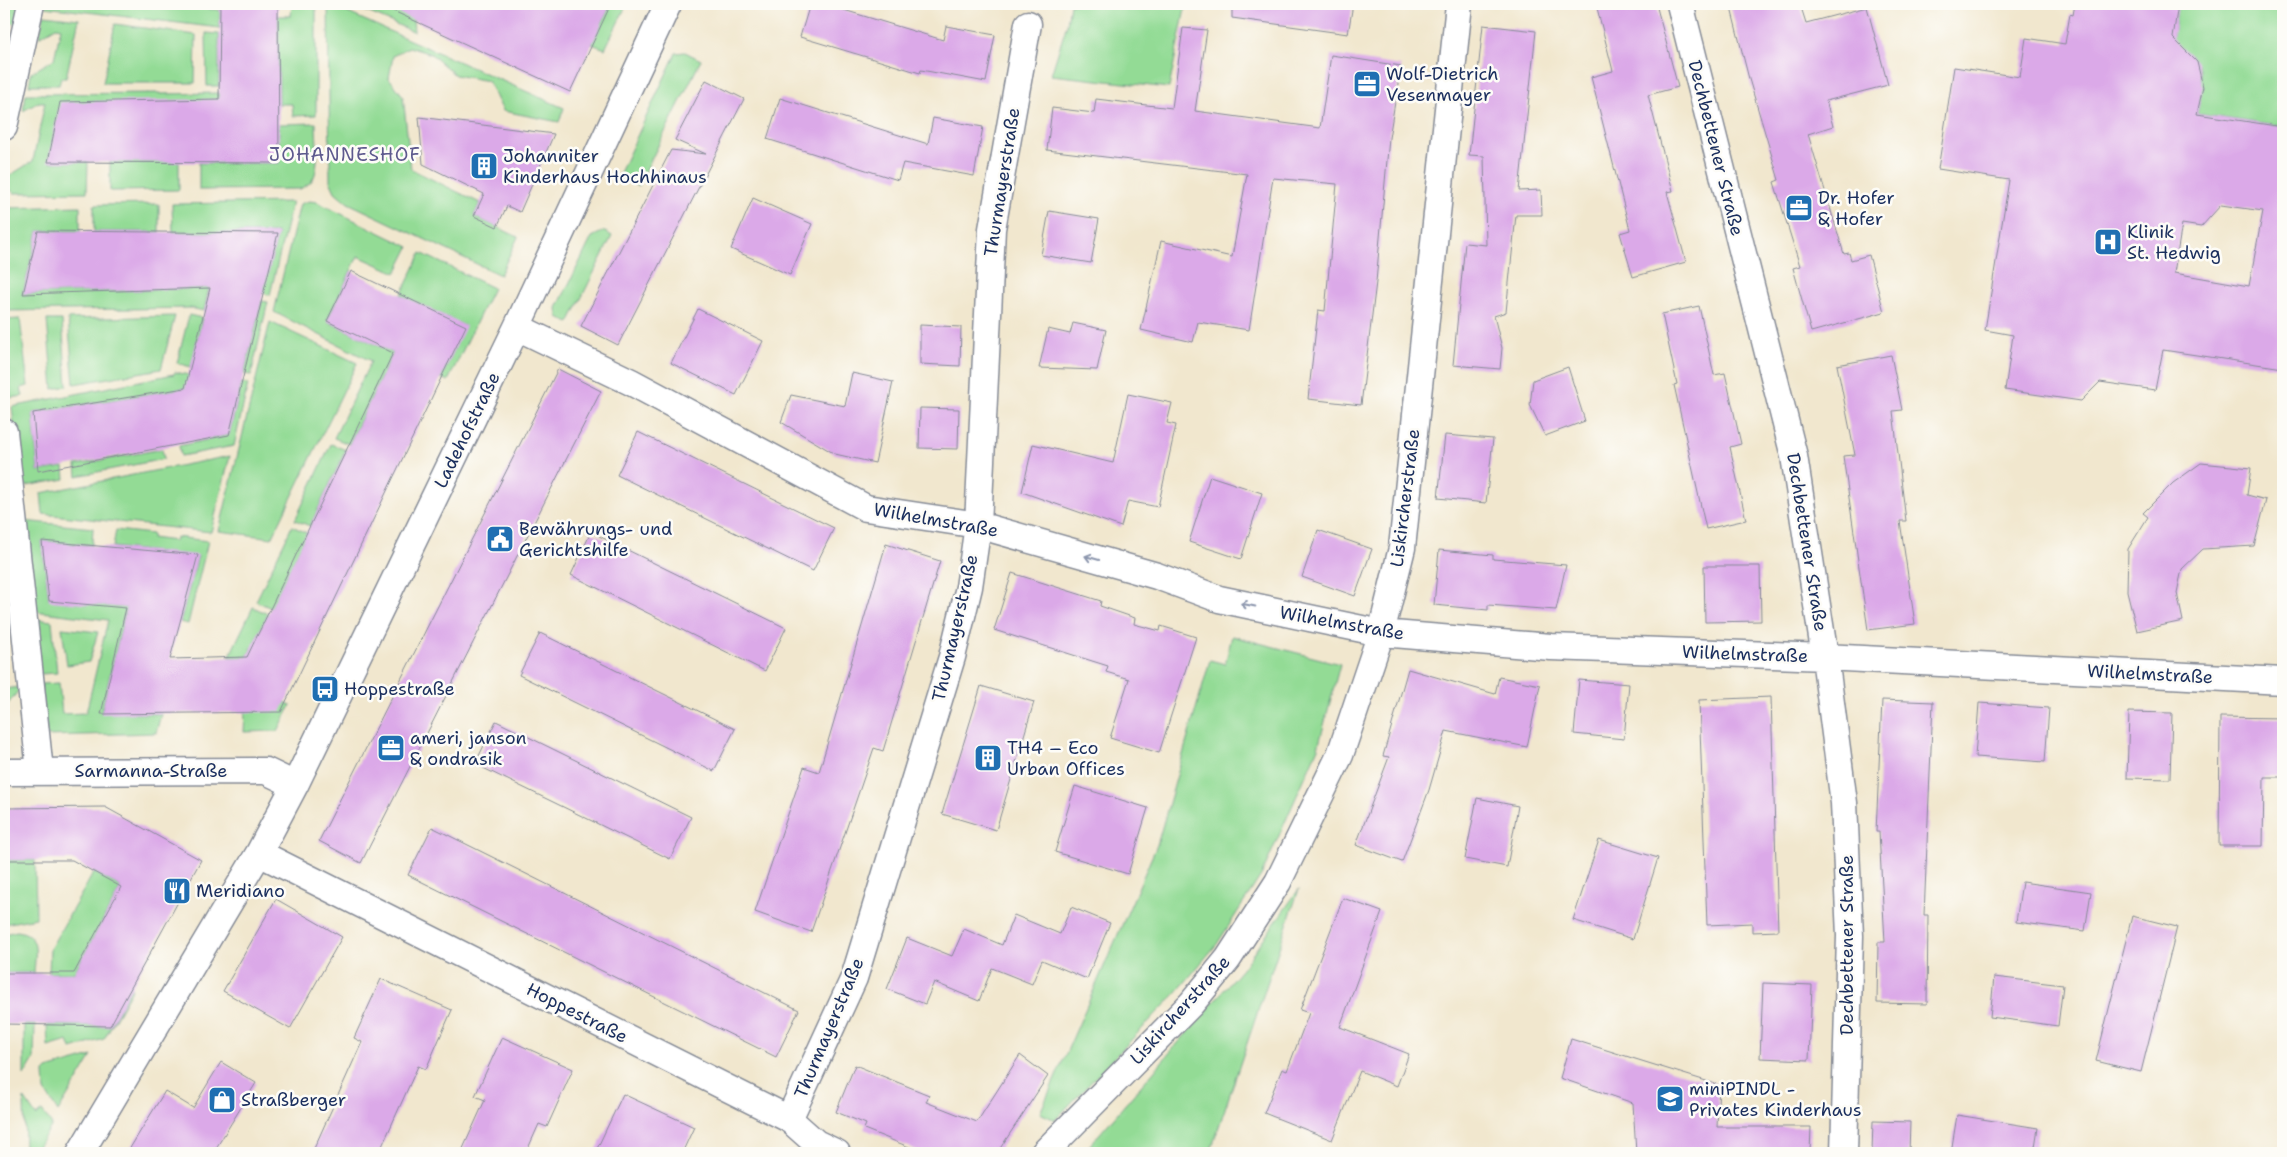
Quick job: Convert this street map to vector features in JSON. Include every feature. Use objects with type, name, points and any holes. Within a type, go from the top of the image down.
[{"type":"street","points":[[4,128],[31,4]]},
{"type":"street","name":"Ladehofstraße","points":[[80,1153],[259,853],[294,785],[517,327],[668,4]]},
{"type":"street","name":"Liskircherstraße","points":[[1044,1153],[1190,1004],[1228,959],[1278,882],[1340,755],[1381,633],[1402,548],[1459,4]]},
{"type":"street","name":"Dechbettener Straße","points":[[1680,4],[1794,456],[1825,657],[1844,803],[1850,936],[1844,1153]]},
{"type":"street","name":"Thurmayerstraße","points":[[789,1119],[854,978],[952,657],[969,587],[978,525],[992,229],[1028,24]]},
{"type":"street","name":"Wilhelmstraße","points":[[517,327],[631,382],[866,508],[978,525],[1157,576],[1219,599],[1381,633],[1551,647],[1825,657],[2283,681]]},
{"type":"street","points":[[4,432],[40,771]]},
{"type":"street","name":"Sarmanna-Straße","points":[[4,772],[266,771],[294,785]]},
{"type":"street","name":"Hoppestraße","points":[[259,853],[789,1119],[816,1143],[837,1153]]},
{"type":"green space","points":[[4,4],[21,4],[16,24],[4,21],[6,6]]},
{"type":"green space","points":[[46,4],[166,4],[220,10],[220,28],[45,7]]},
{"type":"green space","points":[[292,4],[316,4],[316,115],[293,116],[292,104],[279,104],[278,16],[291,16]]},
{"type":"green space","points":[[328,4],[564,108],[559,122],[503,111],[488,81],[455,75],[431,54],[409,47],[393,56],[389,78],[403,96],[411,169],[480,203],[474,216],[518,237],[500,275],[348,203],[335,192],[330,181]]},
{"type":"green space","points":[[349,4],[412,4],[414,32]]},
{"type":"green space","points":[[611,4],[627,4],[605,49],[592,44]]},
{"type":"green space","points":[[1070,4],[1186,4],[1169,88],[1051,75],[1067,24]]},
{"type":"green space","points":[[2178,4],[2283,4],[2283,127],[2197,114],[2201,82],[2197,64],[2192,56],[2171,48]]},
{"type":"green space","points":[[44,15],[79,19],[66,78],[61,78],[59,85],[29,85],[31,73],[54,59],[61,28],[56,27],[39,37]]},
{"type":"green space","points":[[115,24],[196,35],[195,83],[103,83]]},
{"type":"green space","points":[[206,33],[219,34],[219,86],[207,86]]},
{"type":"green space","points":[[685,52],[701,60],[638,186],[618,177],[676,53]]},
{"type":"green space","points":[[219,93],[219,99],[49,162],[88,162],[87,192],[14,193],[7,187],[9,176],[33,161],[45,102],[39,102],[23,111],[26,94]]},
{"type":"green space","points":[[316,123],[317,152],[315,174],[309,184],[304,187],[300,189],[199,190],[199,163],[279,163],[279,124]]},
{"type":"green space","points":[[110,162],[179,162],[179,190],[110,191]]},
{"type":"green space","points":[[309,201],[317,202],[409,247],[396,273],[358,256],[327,321],[393,353],[349,444],[334,438],[371,361],[274,312],[300,204]]},
{"type":"green space","points":[[292,202],[270,295],[263,293],[278,233],[173,232],[172,204]]},
{"type":"green space","points":[[159,204],[159,232],[94,232],[94,205]]},
{"type":"green space","points":[[80,206],[80,231],[38,231],[23,294],[209,288],[204,311],[190,308],[4,311],[4,208]]},
{"type":"green space","points":[[604,231],[612,236],[569,323],[558,317],[557,308],[592,237]]},
{"type":"green space","points":[[421,253],[493,288],[448,381],[441,378],[465,326],[401,295]]},
{"type":"green space","points":[[262,301],[268,302],[251,375],[244,374]]},
{"type":"green space","points":[[189,315],[202,318],[191,367],[177,363]]},
{"type":"green space","points":[[175,316],[161,369],[74,384],[68,319]]},
{"type":"green space","points":[[20,319],[28,386],[21,388],[23,396],[11,398],[4,320]]},
{"type":"green space","points":[[47,320],[62,320],[67,386],[53,389]]},
{"type":"green space","points":[[270,322],[357,363],[272,538],[219,531]]},
{"type":"green space","points":[[175,372],[189,375],[186,388],[33,413],[38,471],[64,467],[65,479],[21,487],[12,407],[174,374]]},
{"type":"green space","points":[[242,383],[248,384],[234,446],[181,456],[179,446],[229,435]]},
{"type":"green space","points":[[331,444],[346,450],[310,526],[295,520]]},
{"type":"green space","points":[[162,449],[164,459],[77,476],[76,465]]},
{"type":"green space","points":[[230,456],[211,532],[43,514],[41,493]]},
{"type":"green space","points":[[24,521],[93,528],[92,545],[42,541],[49,600],[126,608],[101,713],[161,714],[156,733],[47,736],[41,684],[59,683],[62,714],[86,713],[108,620],[34,611]]},
{"type":"green space","points":[[292,526],[307,533],[271,608],[256,601]]},
{"type":"green space","points":[[116,530],[152,534],[152,538],[175,541],[176,537],[208,541],[188,624],[180,622],[198,556],[113,547]]},
{"type":"green space","points":[[253,607],[268,614],[247,657],[229,657]]},
{"type":"green space","points":[[35,619],[52,621],[57,673],[40,674]]},
{"type":"green space","points":[[62,628],[98,632],[89,662],[67,665]]},
{"type":"green space","points":[[1232,636],[1340,664],[1318,748],[1262,874],[1217,944],[1176,993],[1055,1120],[1040,1113],[1157,845],[1210,660],[1225,664]]},
{"type":"green space","points":[[19,687],[19,690],[4,709],[5,689]]},
{"type":"green space","points":[[285,702],[291,705],[278,731],[244,732],[245,712]]},
{"type":"green space","points":[[4,860],[35,860],[36,918],[4,924]]},
{"type":"green space","points":[[94,872],[121,887],[74,973],[49,973],[50,949]]},
{"type":"green space","points":[[1299,889],[1210,1153],[1083,1153],[1242,969]]},
{"type":"green space","points":[[17,931],[30,936],[33,941],[35,946],[34,973],[4,973],[4,934]]},
{"type":"green space","points":[[130,988],[132,989],[104,1039],[71,1049],[68,1041],[48,1047],[47,1025],[110,1026]]},
{"type":"green space","points":[[24,1025],[35,1025],[34,1059],[24,1076]]},
{"type":"green space","points":[[92,1056],[58,1112],[45,1091],[44,1072],[47,1069]]},
{"type":"green space","points":[[24,1098],[36,1116],[42,1111],[52,1125],[34,1153],[25,1153]]},
{"type":"building","points":[[220,4],[278,4],[279,163],[48,162],[60,102],[219,99]]},
{"type":"building","points":[[378,4],[611,4],[570,92]]},
{"type":"building","points":[[810,4],[824,4],[943,40],[946,26],[995,35],[986,82],[921,70],[920,73],[800,37]]},
{"type":"building","points":[[1232,4],[1353,4],[1348,34],[1232,18]]},
{"type":"building","points":[[1596,4],[1656,4],[1678,87],[1648,95],[1673,191],[1667,192],[1686,262],[1633,277],[1620,233],[1630,230],[1591,77],[1613,71]]},
{"type":"building","points":[[1730,4],[1800,4],[1806,23],[1867,7],[1888,85],[1826,101],[1833,126],[1808,134],[1844,254],[1849,253],[1851,260],[1869,255],[1884,312],[1811,332],[1793,268],[1800,266],[1774,182],[1779,180],[1749,79]]},
{"type":"building","name":"Klinik St. Hedwig","points":[[2075,4],[2178,4],[2173,38],[2197,62],[2203,87],[2197,114],[2283,127],[2283,368],[2163,350],[2155,390],[2100,382],[2081,401],[2005,390],[2013,335],[1985,330],[2009,180],[1938,169],[1954,67],[2020,77],[2026,38],[2065,44],[2070,14],[2073,15]],"holes":[[[2221,205],[2263,211],[2249,286],[2174,273],[2182,224],[2201,227]]]},
{"type":"building","points":[[1483,25],[1536,31],[1519,191],[1541,190],[1542,215],[1516,215],[1506,312],[1494,316],[1502,348],[1500,369],[1453,365],[1465,243],[1486,245],[1484,156],[1469,155]]},
{"type":"building","points":[[1183,28],[1207,30],[1195,111],[1320,128],[1331,55],[1401,66],[1389,138],[1376,282],[1361,405],[1308,399],[1318,310],[1325,311],[1337,184],[1273,178],[1249,330],[1198,322],[1193,342],[1141,330],[1161,241],[1232,257],[1247,174],[1047,150],[1052,108],[1094,113],[1096,99],[1172,108]]},
{"type":"building","points":[[706,80],[744,99],[618,345],[581,326],[671,150],[706,154],[675,140]]},
{"type":"building","points":[[780,98],[928,144],[933,118],[983,127],[974,176],[903,163],[898,180],[767,139]]},
{"type":"building","name":"Johanniter Kinderhaus Hochhinaus","points":[[419,117],[554,134],[520,212],[507,206],[497,227],[474,216],[484,194],[423,164]]},
{"type":"building","points":[[753,198],[812,224],[790,275],[731,249]]},
{"type":"building","points":[[1049,211],[1099,219],[1091,263],[1041,255]]},
{"type":"building","points":[[38,231],[278,233],[229,435],[38,471],[33,413],[185,388],[210,288],[23,294]]},
{"type":"building","points":[[351,271],[466,326],[281,712],[101,714],[126,608],[49,601],[42,541],[198,555],[170,659],[247,657],[393,353],[327,321]]},
{"type":"building","points":[[1699,306],[1714,375],[1725,373],[1741,444],[1730,447],[1746,520],[1706,529],[1674,385],[1677,384],[1662,314]]},
{"type":"building","points":[[698,309],[763,341],[736,395],[671,363]]},
{"type":"building","points":[[1073,323],[1106,330],[1097,370],[1039,368],[1048,329],[1070,334]]},
{"type":"building","points":[[920,325],[961,327],[960,366],[920,364]]},
{"type":"building","points":[[1891,355],[1902,410],[1893,411],[1906,521],[1900,521],[1915,624],[1868,630],[1843,456],[1855,455],[1837,365]]},
{"type":"building","points":[[1568,367],[1585,421],[1545,436],[1530,405],[1533,380]]},
{"type":"building","points":[[558,369],[601,391],[361,863],[319,841]]},
{"type":"building","points":[[852,373],[893,382],[875,463],[835,454],[781,422],[791,395],[845,406]]},
{"type":"building","points":[[1128,394],[1172,403],[1167,423],[1176,425],[1158,507],[1128,501],[1121,527],[1022,492],[1033,444],[1113,463]]},
{"type":"building","points":[[920,408],[959,409],[958,449],[919,448]]},
{"type":"building","points":[[638,432],[834,528],[813,571],[617,475]]},
{"type":"building","points":[[1445,435],[1493,439],[1486,503],[1438,498]]},
{"type":"building","points":[[2201,463],[2251,468],[2247,495],[2266,500],[2254,546],[2203,549],[2182,569],[2177,593],[2183,621],[2137,631],[2127,591],[2128,549],[2148,517],[2143,513],[2173,483]]},
{"type":"building","points":[[1210,476],[1262,493],[1241,559],[1189,542]]},
{"type":"building","points":[[1318,530],[1372,549],[1355,596],[1302,577]]},
{"type":"building","points":[[591,532],[786,628],[765,671],[571,575]]},
{"type":"building","points":[[886,544],[940,561],[883,751],[874,748],[811,932],[755,912],[804,767],[819,772]]},
{"type":"building","points":[[1439,550],[1493,555],[1493,559],[1566,565],[1556,610],[1488,605],[1488,610],[1434,605]]},
{"type":"building","points":[[1704,566],[1760,566],[1761,621],[1705,622]]},
{"type":"building","points":[[1012,573],[1101,601],[1100,606],[1135,618],[1134,624],[1160,631],[1161,626],[1196,637],[1159,753],[1110,738],[1129,679],[1106,672],[1108,666],[994,630]]},
{"type":"building","points":[[540,633],[735,729],[714,771],[519,675]]},
{"type":"building","points":[[1408,669],[1495,694],[1499,677],[1540,685],[1527,747],[1446,731],[1429,790],[1402,862],[1356,845],[1389,757],[1383,756]]},
{"type":"building","points":[[1579,680],[1629,684],[1624,739],[1574,734]]},
{"type":"building","name":"TH4 – Eco Urban Offices","points":[[981,686],[1034,702],[996,830],[942,814]]},
{"type":"building","points":[[1771,697],[1778,931],[1752,932],[1752,923],[1707,925],[1699,700]]},
{"type":"building","points":[[1882,700],[1933,702],[1924,915],[1928,915],[1927,1004],[1877,1003],[1878,942],[1885,942],[1879,832],[1876,832]]},
{"type":"building","points":[[1979,703],[2049,708],[2045,762],[1975,757]]},
{"type":"building","points":[[2129,712],[2172,713],[2170,779],[2127,778]]},
{"type":"building","points":[[2220,717],[2283,718],[2283,777],[2264,777],[2263,846],[2219,846]]},
{"type":"building","points":[[496,721],[691,817],[670,859],[475,764]]},
{"type":"building","points":[[1075,786],[1148,808],[1128,874],[1055,852]]},
{"type":"building","points":[[1477,798],[1518,806],[1507,867],[1465,859]]},
{"type":"building","points":[[105,807],[201,860],[110,1026],[4,1024],[4,973],[74,973],[121,887],[72,860],[4,860],[4,808]]},
{"type":"building","points":[[432,827],[799,1010],[776,1057],[408,875]]},
{"type":"building","points":[[1599,840],[1658,858],[1633,939],[1573,920]]},
{"type":"building","points":[[2022,882],[2091,892],[2085,931],[2016,922]]},
{"type":"building","points":[[1343,898],[1382,912],[1340,1027],[1409,1054],[1397,1086],[1360,1071],[1332,1140],[1264,1113],[1282,1069],[1287,1071],[1309,1013],[1300,1010]]},
{"type":"building","points":[[276,899],[342,937],[290,1029],[223,991]]},
{"type":"building","points":[[1071,907],[1110,923],[1087,979],[1042,960],[1032,984],[992,968],[979,1001],[934,982],[925,1004],[887,989],[907,938],[952,956],[964,929],[1002,945],[1014,915],[1060,934]]},
{"type":"building","points":[[2132,916],[2177,927],[2141,1072],[2096,1061]]},
{"type":"building","points":[[1994,977],[2063,985],[2058,1026],[1990,1017]]},
{"type":"building","points":[[381,979],[452,1010],[426,1069],[418,1066],[379,1153],[312,1153],[362,1042],[354,1038]]},
{"type":"building","points":[[1763,983],[1812,985],[1809,1060],[1760,1058]]},
{"type":"building","points":[[502,1037],[573,1069],[547,1127],[539,1124],[526,1153],[461,1153],[485,1100],[475,1096]]},
{"type":"building","points":[[1571,1039],[1719,1085],[1717,1127],[1811,1127],[1810,1153],[1636,1153],[1633,1103],[1560,1078]]},
{"type":"building","points":[[1020,1055],[1048,1076],[997,1153],[924,1153],[864,1129],[866,1124],[836,1112],[855,1065],[929,1095],[926,1102],[977,1122]]},
{"type":"building","name":"Straßberger","points":[[221,1062],[256,1083],[213,1153],[127,1153],[165,1091],[193,1108]]},
{"type":"building","points":[[623,1094],[694,1127],[682,1153],[595,1153]]},
{"type":"building","points":[[1957,1115],[2038,1128],[2034,1153],[1951,1153]]},
{"type":"building","points":[[1873,1121],[1910,1122],[1909,1153],[1872,1153]]},
{"type":"place","name":"Wolf-Dietrich Vesenmayer","points":[[1367,84]]},
{"type":"place","name":"Johanniter Kinderhaus Hochhinaus","points":[[484,166]]},
{"type":"place","name":"Dr. Hofer & Hofer","points":[[1799,208]]},
{"type":"place","name":"Klinik St. Hedwig","points":[[2108,242]]},
{"type":"place","name":"Bewährungs- und Gerichtshilfe","points":[[500,539]]},
{"type":"place","name":"Hoppestraße","points":[[325,689]]},
{"type":"place","name":"ameri, janson & ondrasik","points":[[391,748]]},
{"type":"place","name":"TH4 – Eco Urban Offices","points":[[988,758]]},
{"type":"place","name":"Meridiano","points":[[177,891]]},
{"type":"place","name":"miniPINDL - Privates Kinderhaus","points":[[1670,1099]]},
{"type":"place","name":"Straßberger","points":[[222,1100]]},
{"type":"district","name":"JOHANNESHOF","points":[[345,154]]}]
